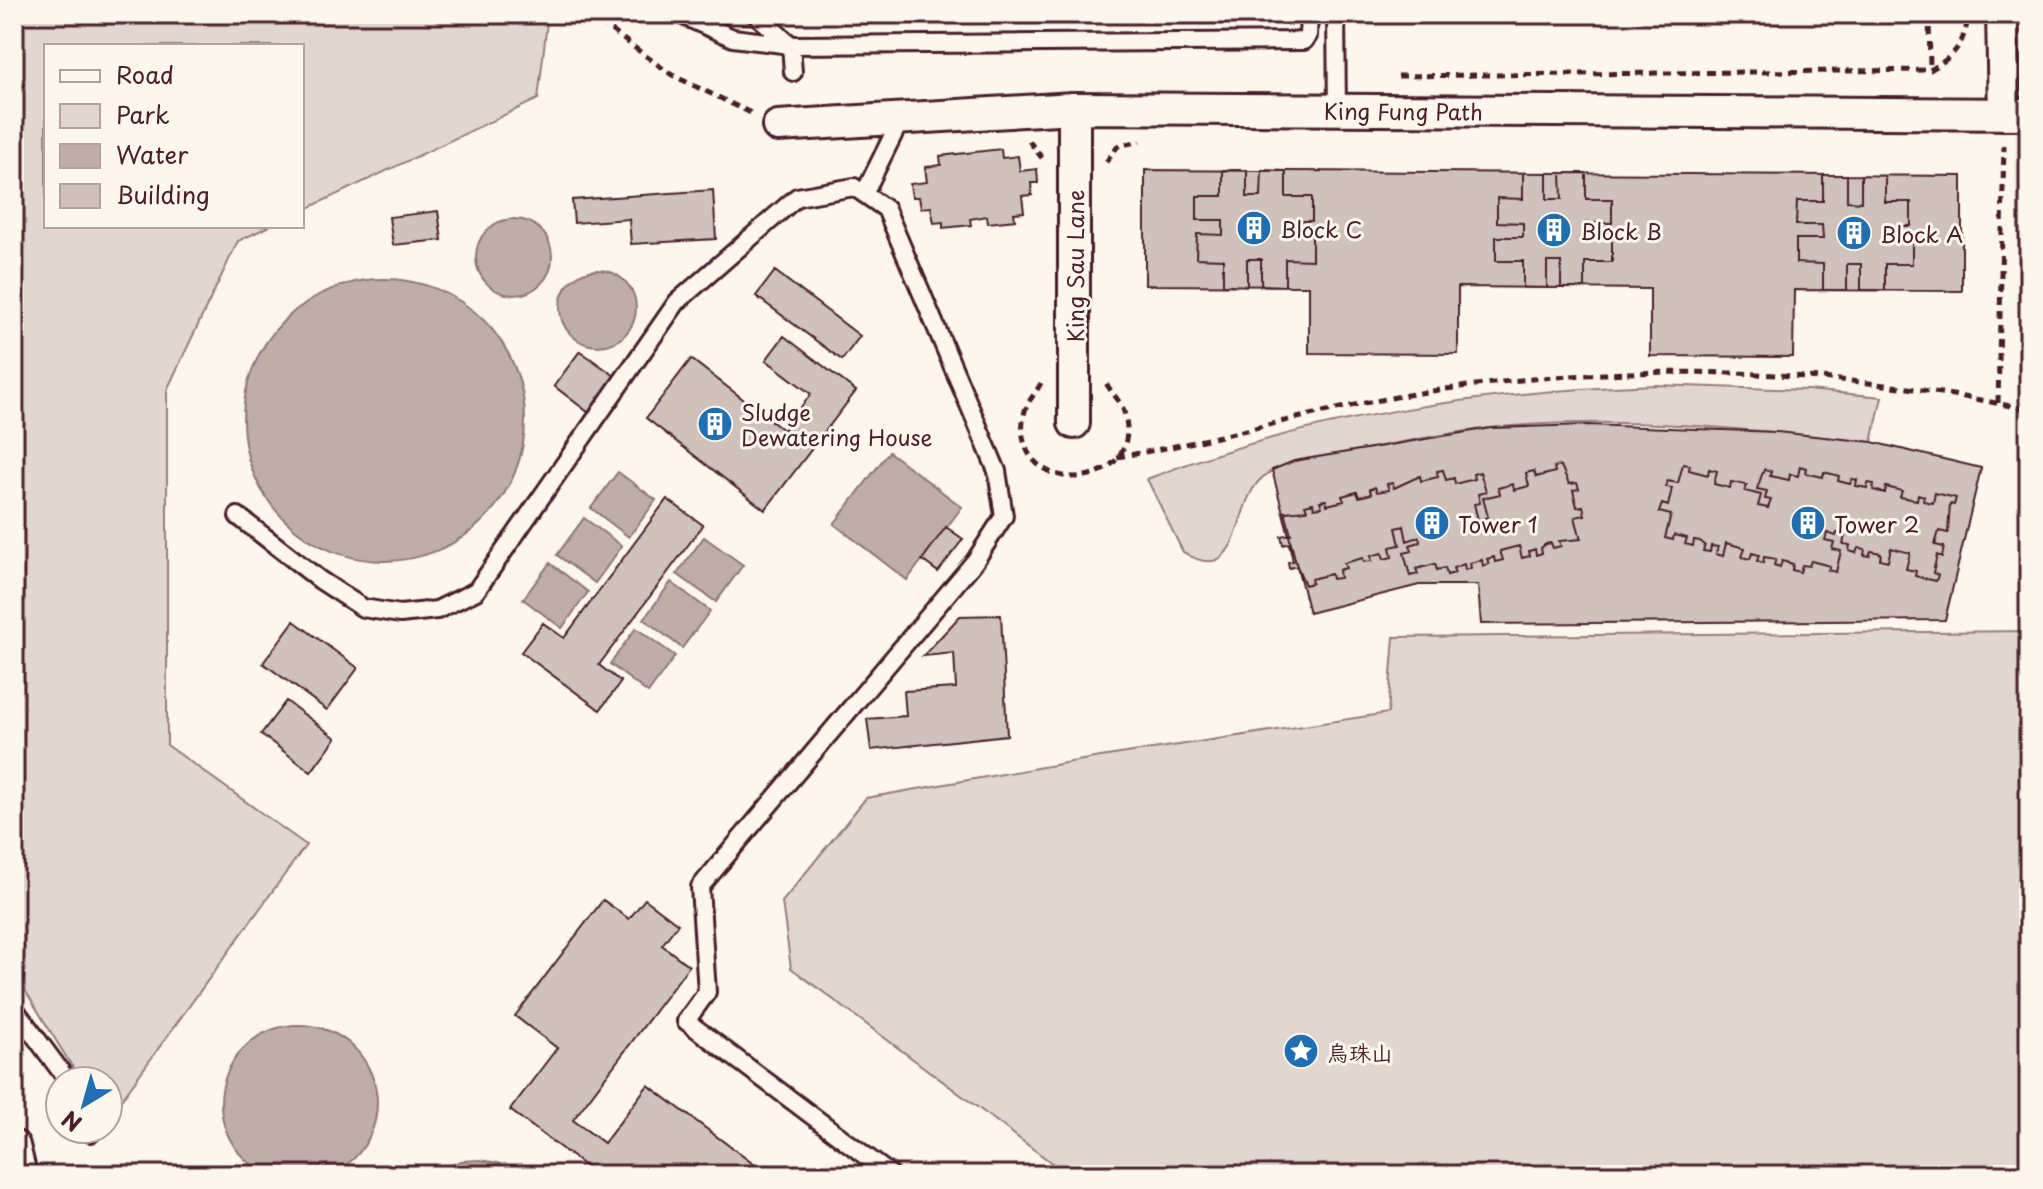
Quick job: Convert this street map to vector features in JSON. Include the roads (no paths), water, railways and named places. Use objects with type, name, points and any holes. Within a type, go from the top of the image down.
[{"type":"street","points":[[2002,14],[2016,114]]},
{"type":"street","name":"King Fung Path","points":[[778,126],[1074,108],[2016,114]]},
{"type":"street","name":"King Sau Lane","points":[[1074,108],[1074,423]]},
{"type":"lane","points":[[679,14],[700,19],[733,38],[791,45],[1304,41],[1308,36],[1309,14]]},
{"type":"lane","points":[[755,14],[791,45],[793,72]]},
{"type":"lane","points":[[1336,14],[1337,112]]},
{"type":"lane","points":[[864,194],[901,119]]},
{"type":"lane","points":[[238,516],[320,580],[363,608],[400,614],[437,610],[476,591],[677,302],[797,197],[854,187],[886,209],[997,471],[1004,516],[975,561],[700,887],[707,992],[686,1021],[891,1175]]},
{"type":"lane","points":[[14,1008],[56,1065]]},
{"type":"water","points":[[514,219],[529,222],[541,230],[549,242],[552,257],[549,272],[541,284],[529,292],[514,295],[499,292],[487,284],[479,272],[476,257],[479,242],[487,230],[499,222]]},
{"type":"water","points":[[598,270],[613,273],[625,281],[633,293],[636,308],[633,323],[625,335],[613,343],[598,346],[583,343],[571,335],[563,323],[560,308],[563,293],[571,281],[583,273]]},
{"type":"water","points":[[384,279],[411,282],[438,290],[484,320],[514,366],[522,393],[525,420],[522,447],[514,474],[484,520],[438,550],[411,558],[384,561],[357,558],[330,550],[284,520],[254,474],[246,447],[243,420],[246,393],[254,366],[284,320],[330,290],[357,282]]},
{"type":"water","points":[[889,452],[962,507],[907,580],[834,524]]},
{"type":"water","points":[[618,472],[656,500],[629,537],[591,508]]},
{"type":"water","points":[[584,518],[622,546],[595,583],[557,555]]},
{"type":"water","points":[[704,537],[743,565],[716,602],[677,574]]},
{"type":"water","points":[[550,563],[588,592],[562,628],[523,599]]},
{"type":"water","points":[[671,582],[710,611],[682,648],[644,619]]},
{"type":"water","points":[[636,628],[675,656],[648,693],[610,664]]},
{"type":"water","points":[[299,1025],[329,1031],[354,1048],[371,1073],[377,1103],[371,1133],[354,1158],[329,1175],[299,1181],[269,1175],[244,1158],[227,1133],[221,1103],[227,1073],[244,1048],[269,1031]]},
{"type":"water","points":[[461,1161],[498,1163],[522,1175],[428,1175]]},
{"type":"place","name":"Block C","points":[[1254,228]]},
{"type":"place","name":"Block B","points":[[1554,230]]},
{"type":"place","name":"Block A","points":[[1854,233]]},
{"type":"place","name":"Sludge Dewatering House","points":[[715,424]]},
{"type":"place","name":"Tower 1","points":[[1432,523]]},
{"type":"place","name":"Tower 2","points":[[1808,523]]},
{"type":"place","name":"烏珠山","points":[[1301,1051]]}]
